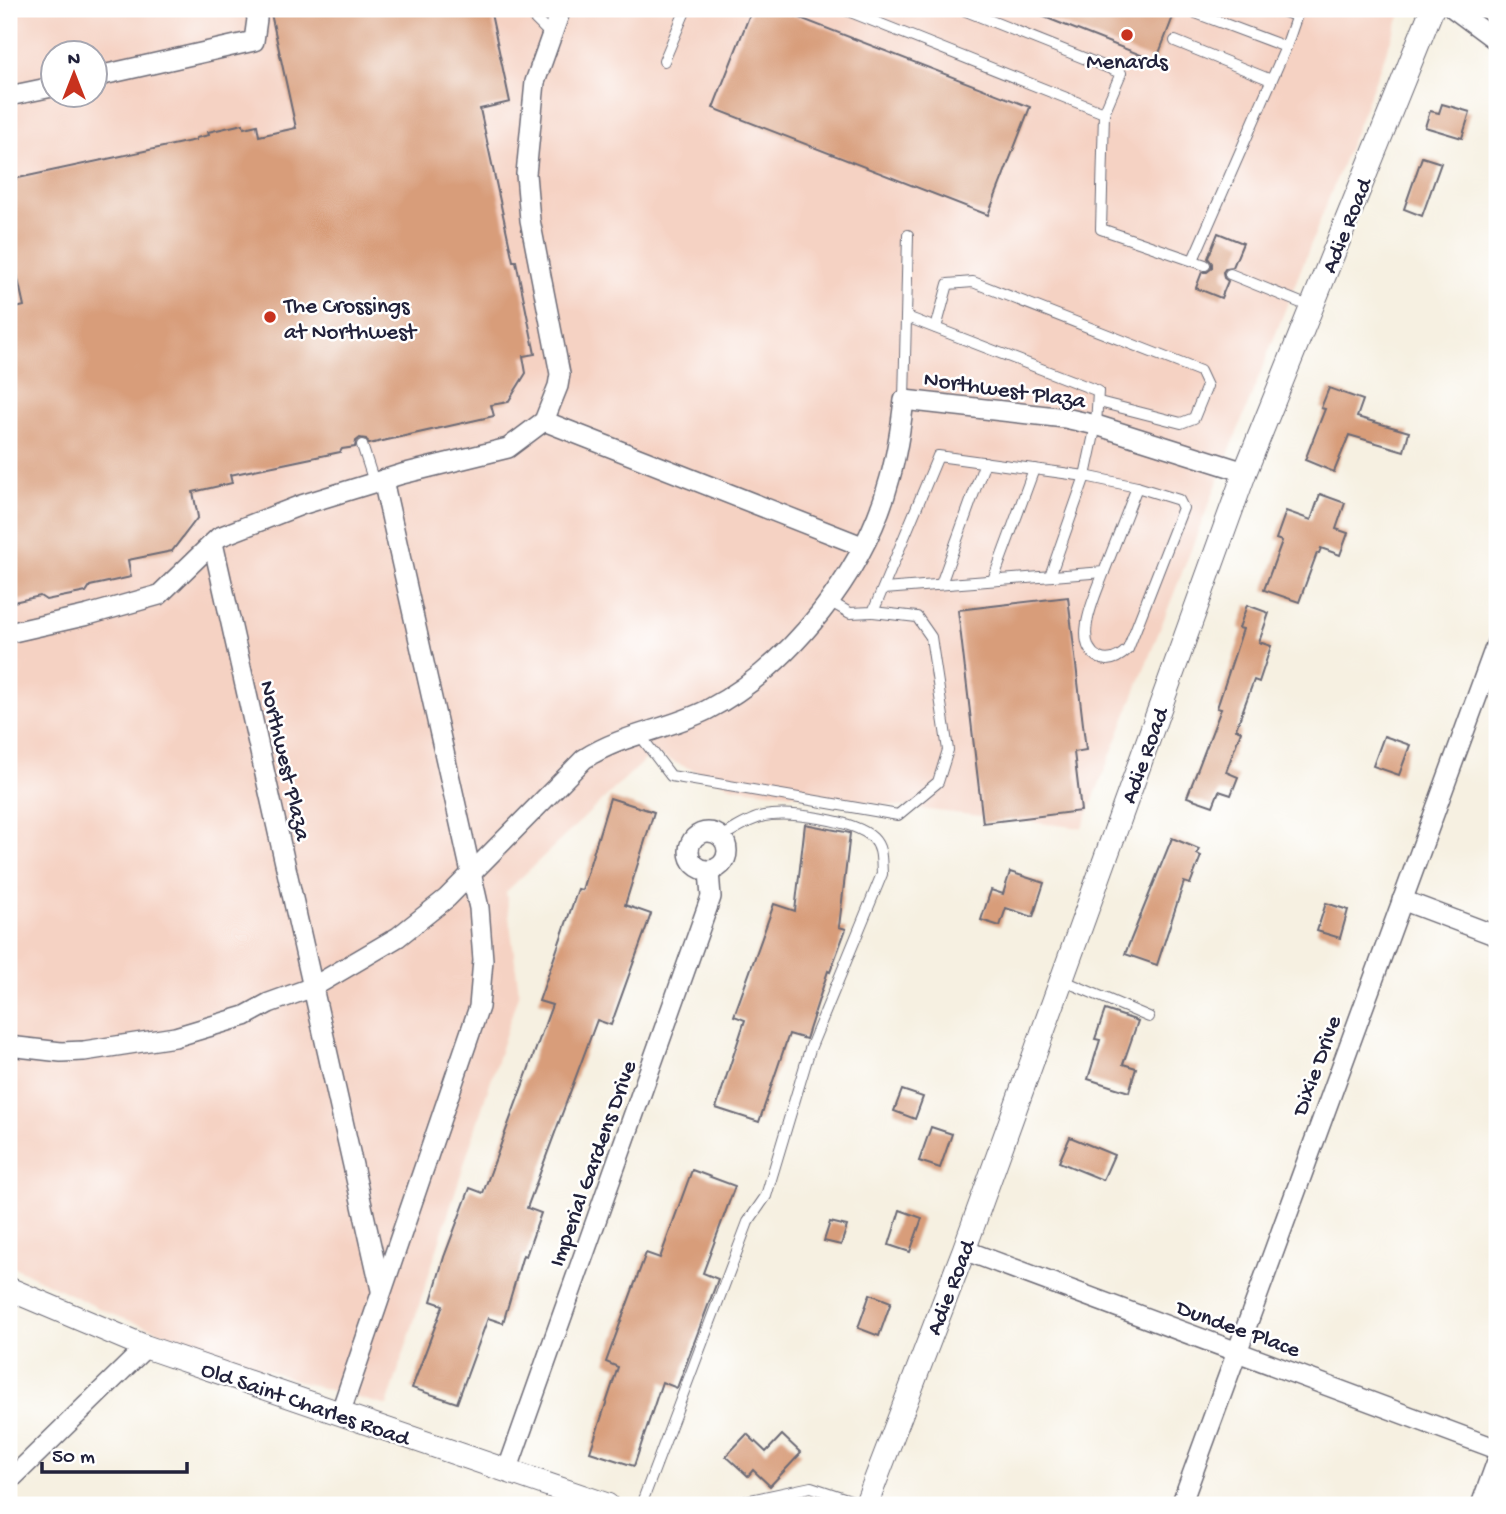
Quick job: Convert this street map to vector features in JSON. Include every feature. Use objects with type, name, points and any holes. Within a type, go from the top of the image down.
[{"type":"street","points":[[108,74],[254,41],[257,19],[255,9]]},
{"type":"street","points":[[9,633],[159,595],[219,537],[290,509],[379,481],[508,448],[544,421],[560,374],[530,220],[526,174],[534,82],[561,9]]},
{"type":"street","name":"Adie Road","points":[[865,1505],[964,1250],[1245,472],[1432,9]]},
{"type":"street","points":[[1454,9],[1497,41]]},
{"type":"street","points":[[9,96],[38,90]]},
{"type":"street","name":"Northwest Plaza","points":[[9,1046],[61,1052],[84,1051],[175,1037],[245,1016],[270,1003],[313,988],[398,937],[447,898],[574,767],[597,750],[685,721],[736,693],[778,659],[829,601],[862,546],[890,479],[904,400],[1037,413],[1096,425],[1245,472]]},
{"type":"street","points":[[544,421],[862,546]]},
{"type":"street","points":[[340,1414],[479,1007],[483,960],[479,908],[379,481]]},
{"type":"street","name":"Northwest Plaza","points":[[213,543],[381,1292]]},
{"type":"street","name":"Dixie Drive","points":[[1181,1505],[1497,642]]},
{"type":"street","points":[[702,833],[721,837],[725,842],[727,855],[720,867],[709,871],[692,863],[689,846],[692,840],[702,833]]},
{"type":"street","name":"Imperial Gardens Drive","points":[[507,1471],[712,897],[709,871]]},
{"type":"street","points":[[1402,900],[1497,936]]},
{"type":"street","name":"Dundee Place","points":[[964,1250],[1497,1449]]},
{"type":"street","name":"Old Saint Charles Road","points":[[9,1289],[146,1347],[598,1504]]},
{"type":"street","points":[[9,1481],[146,1347]]},
{"type":"street","points":[[1481,1505],[1497,1461]]},
{"type":"lane","points":[[528,9],[550,34]]},
{"type":"lane","points":[[664,61],[686,9]]},
{"type":"lane","points":[[843,9],[1104,113]]},
{"type":"lane","points":[[961,9],[1121,73],[1104,113],[1101,229],[1205,265]]},
{"type":"lane","points":[[1185,9],[1286,47]]},
{"type":"lane","points":[[1193,260],[1286,47],[1298,12],[1278,9]]},
{"type":"lane","points":[[1175,41],[1271,80]]},
{"type":"lane","points":[[904,400],[908,235]]},
{"type":"lane","points":[[1230,274],[1312,308]]},
{"type":"lane","points":[[936,328],[948,284],[973,282],[1200,371],[1207,386],[1194,418],[1181,423],[1099,402]]},
{"type":"lane","points":[[907,317],[1098,391],[1096,425],[1085,476],[1050,576]]},
{"type":"lane","points":[[362,445],[379,481]]},
{"type":"lane","points":[[873,612],[938,456],[1085,476],[1138,487],[1179,500],[1183,508],[1128,649],[1119,658],[1104,660],[1091,654],[1086,643],[1087,620],[1138,487]]},
{"type":"lane","points":[[941,584],[985,462]]},
{"type":"lane","points":[[993,580],[1034,469]]},
{"type":"lane","points":[[884,589],[1104,572]]},
{"type":"lane","points":[[639,734],[671,776],[898,815],[938,782],[948,750],[931,637],[917,617],[873,612],[850,613],[829,601]]},
{"type":"lane","points":[[641,1505],[748,1222],[766,1196],[810,1049],[882,874],[881,851],[874,839],[859,828],[843,822],[766,815],[721,837]]},
{"type":"lane","points":[[1062,979],[1149,1017]]},
{"type":"lane","points":[[727,1505],[811,1487],[865,1505]]},
{"type":"shaded area","name":"The Crossings at Northwest","points":[[9,9],[1403,9],[1082,828],[734,787],[652,753],[506,892],[519,992],[387,1406],[304,1383],[111,1314],[9,1265]]},
{"type":"building","name":"The Crossings at Northwest","points":[[270,9],[490,9],[510,102],[480,109],[535,354],[523,356],[526,373],[508,402],[491,405],[494,416],[369,444],[366,439],[360,438],[355,447],[342,449],[340,452],[230,475],[232,483],[193,492],[198,517],[172,551],[128,560],[131,577],[90,586],[86,592],[46,600],[40,596],[9,603],[9,326],[16,308],[24,306],[10,243],[9,180],[196,140],[209,135],[208,132],[243,124],[244,128],[257,125],[259,136],[296,128]]},
{"type":"building","points":[[752,9],[777,9],[1030,107],[988,215],[713,108]]},
{"type":"building","name":"Menards","points":[[1024,9],[1176,9],[1156,61]]},
{"type":"building","points":[[1442,104],[1470,112],[1462,138],[1425,127],[1430,111],[1439,113]]},
{"type":"building","points":[[1422,157],[1441,163],[1422,216],[1404,209]]},
{"type":"building","points":[[1218,233],[1243,243],[1233,267],[1226,268],[1223,272],[1228,281],[1221,298],[1196,288],[1202,272],[1212,268],[1208,258]]},
{"type":"building","points":[[1329,388],[1363,400],[1357,417],[1409,432],[1404,451],[1349,435],[1334,472],[1305,460],[1325,409],[1321,408]]},
{"type":"building","points":[[1320,494],[1345,503],[1336,529],[1348,533],[1340,555],[1321,548],[1299,602],[1264,590],[1282,541],[1276,539],[1286,511],[1311,520]]},
{"type":"building","points":[[1068,597],[1086,750],[1074,752],[1081,811],[983,823],[958,610]]},
{"type":"building","points":[[1247,605],[1269,613],[1259,642],[1271,646],[1259,682],[1254,680],[1236,729],[1241,731],[1226,772],[1238,777],[1231,795],[1219,791],[1213,806],[1187,797],[1221,709],[1217,708],[1243,629],[1239,628]]},
{"type":"building","points":[[1384,736],[1410,745],[1399,775],[1373,766]]},
{"type":"building","points":[[610,798],[654,812],[625,905],[651,914],[611,1025],[597,1020],[527,1208],[541,1213],[526,1256],[523,1255],[503,1323],[488,1318],[457,1403],[412,1388],[443,1305],[431,1301],[470,1188],[483,1193],[552,1005],[539,1001],[578,889],[582,890]]},
{"type":"building","points":[[805,824],[850,833],[839,927],[846,929],[830,972],[828,971],[806,1039],[789,1034],[759,1122],[716,1108],[745,1020],[734,1016],[774,904],[795,911]]},
{"type":"building","points":[[1172,838],[1199,849],[1197,854],[1201,856],[1190,884],[1184,882],[1157,965],[1125,954]]},
{"type":"building","points":[[1010,872],[1044,883],[1033,917],[1006,908],[1000,926],[981,920],[991,890],[1003,894]]},
{"type":"building","points":[[1326,903],[1348,910],[1340,938],[1317,931]]},
{"type":"building","points":[[1105,1010],[1138,1021],[1123,1064],[1136,1068],[1129,1092],[1088,1079],[1100,1040],[1095,1039]]},
{"type":"building","points":[[902,1090],[923,1097],[915,1119],[894,1111]]},
{"type":"building","points":[[931,1127],[952,1134],[940,1168],[919,1161]]},
{"type":"building","points":[[1070,1137],[1114,1155],[1103,1180],[1059,1162]]},
{"type":"building","points":[[692,1170],[735,1186],[703,1273],[718,1279],[677,1388],[662,1382],[634,1466],[590,1452],[618,1367],[606,1362],[646,1253],[660,1258]]},
{"type":"building","points":[[900,1210],[922,1218],[910,1252],[889,1245]]},
{"type":"building","points":[[830,1222],[847,1226],[841,1245],[824,1241]]},
{"type":"building","points":[[870,1294],[891,1302],[879,1336],[858,1328]]},
{"type":"building","points":[[747,1434],[766,1452],[782,1435],[801,1453],[770,1486],[753,1470],[748,1476],[726,1456]]},
{"type":"place","name":"Menards","points":[[1127,35]]},
{"type":"place","name":"The Crossings at Northwest","points":[[270,317]]}]
